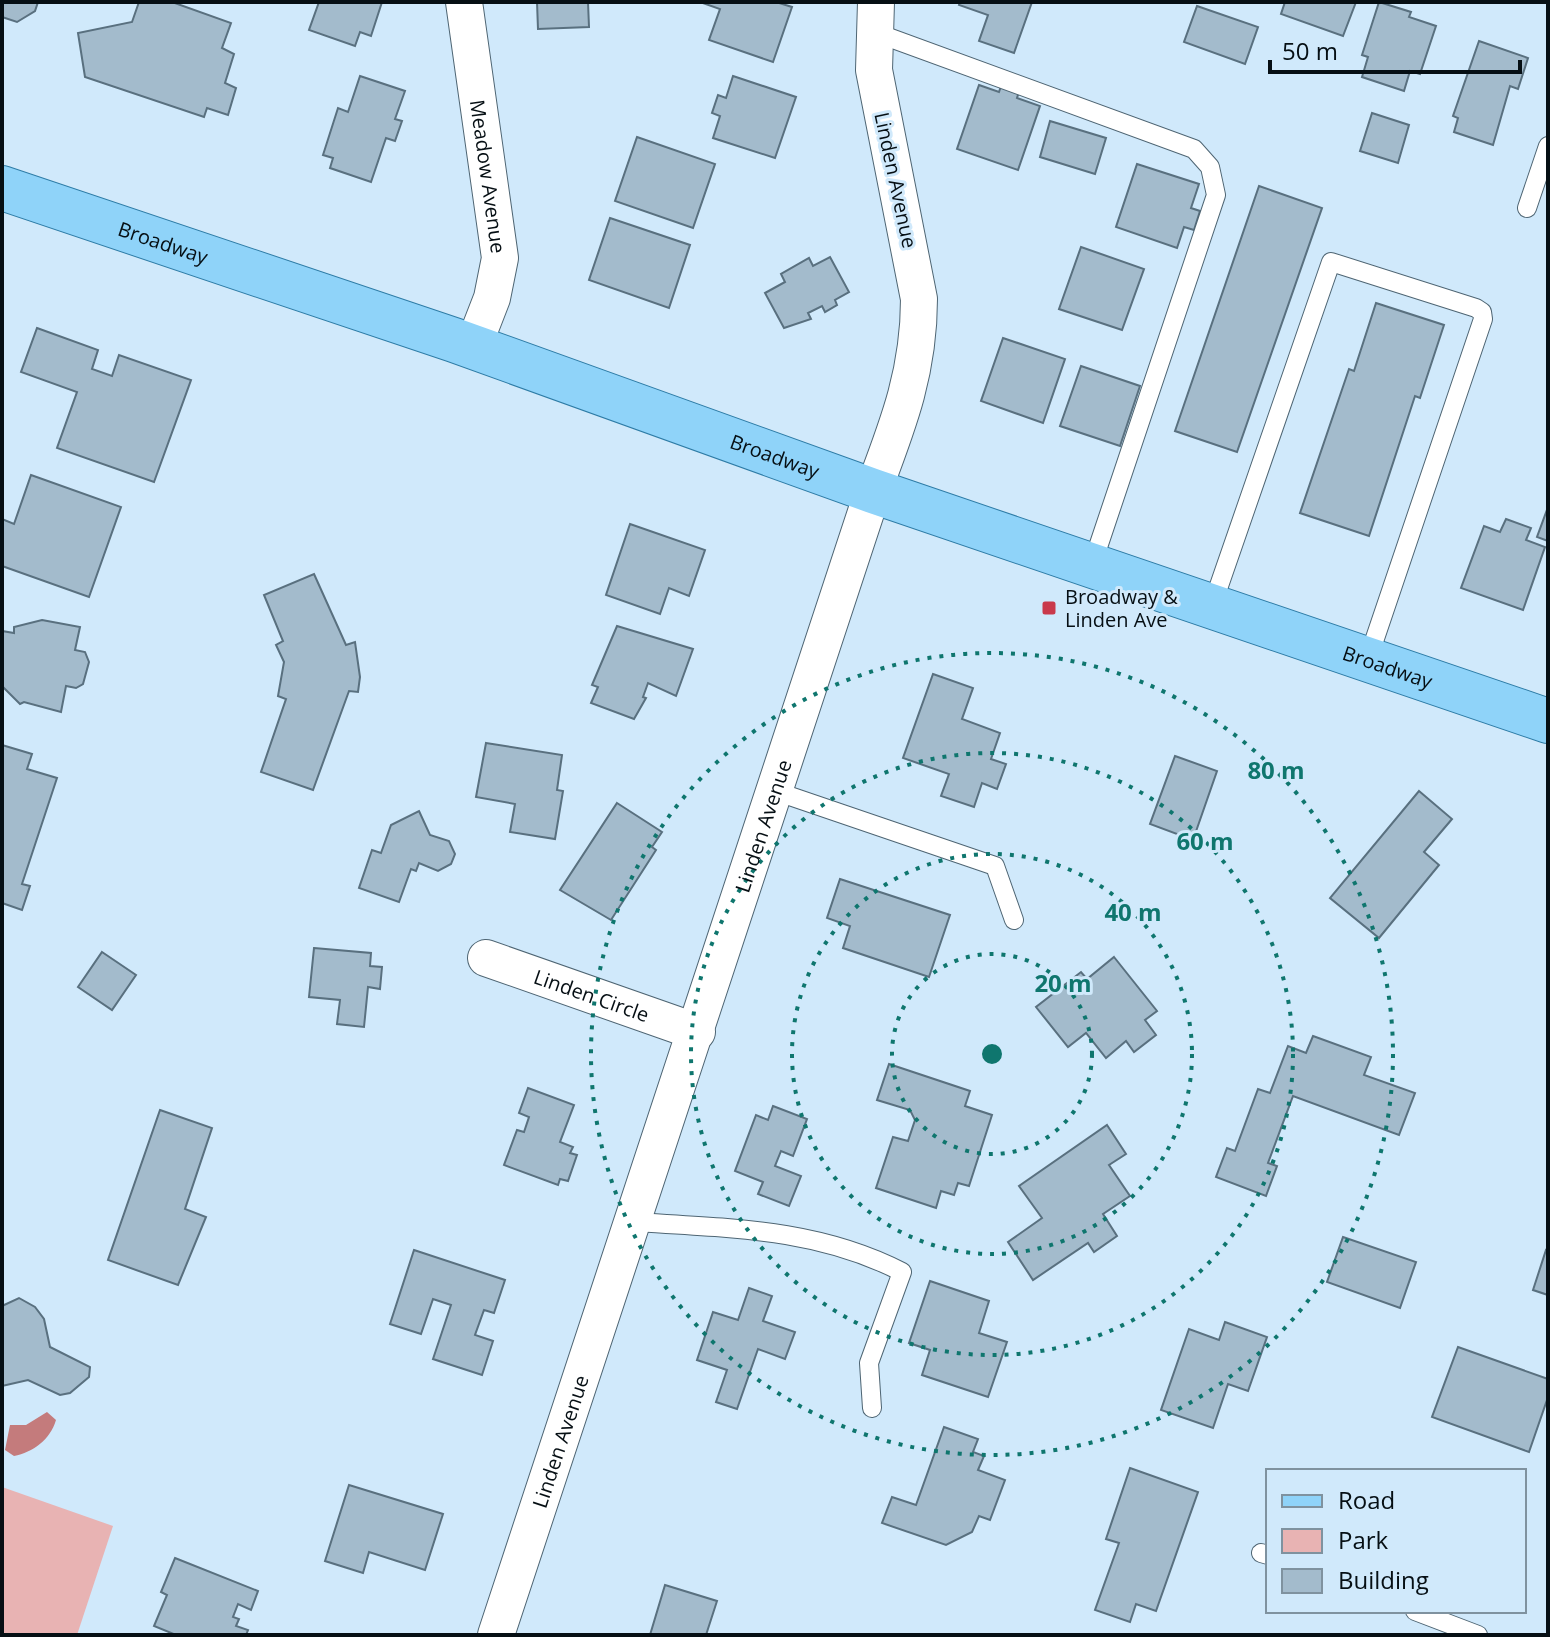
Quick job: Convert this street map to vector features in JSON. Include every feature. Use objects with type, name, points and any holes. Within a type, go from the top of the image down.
[{"type":"main road","name":"Broadway","points":[[2,188],[473,347],[873,491],[1548,721]]},
{"type":"street","name":"Meadow Avenue","points":[[464,2],[500,258],[492,298],[473,347]]},
{"type":"street","name":"Linden Avenue","points":[[496,1635],[873,491],[907,403],[919,334],[919,310],[910,237],[874,70],[875,17]]},
{"type":"street","name":"Linden Circle","points":[[486,958],[697,1032]]},
{"type":"lane","points":[[875,17],[1194,149],[1210,167],[1216,195],[1092,565]]},
{"type":"lane","points":[[1527,208],[1548,146]]},
{"type":"lane","points":[[1212,606],[1331,262],[1476,308],[1482,312],[1483,319],[1368,659]]},
{"type":"lane","points":[[775,791],[995,866],[1014,920]]},
{"type":"lane","points":[[634,1222],[763,1229],[830,1242],[902,1272],[869,1363],[872,1408]]},
{"type":"lane","points":[[1420,1613],[1478,1635]]},
{"type":"green space","points":[[2,1487],[113,1526],[77,1635],[2,1635]]},
{"type":"shaded area","points":[[47,1412],[56,1420],[50,1434],[40,1444],[14,1456],[5,1450],[10,1425],[26,1425]]},
{"type":"building","points":[[2,2],[38,2],[35,11],[17,22],[2,17]]},
{"type":"building","points":[[139,2],[172,2],[231,23],[222,48],[234,54],[225,83],[236,88],[228,115],[207,108],[204,117],[85,77],[78,33],[132,22]]},
{"type":"building","points":[[319,2],[382,2],[371,36],[360,32],[355,46],[309,30]]},
{"type":"building","points":[[537,2],[588,2],[589,27],[538,29]]},
{"type":"building","points":[[700,2],[776,2],[792,7],[773,62],[709,40],[720,9]]},
{"type":"building","points":[[960,2],[1032,2],[1014,53],[979,41],[988,15],[959,5]]},
{"type":"building","points":[[1285,2],[1356,2],[1343,36],[1281,14]]},
{"type":"building","points":[[1379,2],[1411,12],[1409,17],[1436,26],[1420,74],[1410,71],[1404,91],[1362,77],[1368,57],[1362,55]]},
{"type":"building","points":[[1197,6],[1258,27],[1245,64],[1184,42]]},
{"type":"building","points":[[1479,41],[1528,58],[1518,89],[1510,86],[1493,145],[1454,132],[1458,118],[1453,116]]},
{"type":"building","points":[[360,76],[405,91],[395,119],[402,121],[395,141],[386,138],[371,182],[330,168],[333,158],[323,155],[338,108],[348,112]]},
{"type":"building","points":[[733,76],[796,97],[775,158],[713,138],[720,116],[712,113],[718,95],[726,98]]},
{"type":"building","points":[[979,85],[999,92],[1001,86],[1019,92],[1017,98],[1040,106],[1018,170],[957,149]]},
{"type":"building","points":[[1372,113],[1409,125],[1398,163],[1360,151]]},
{"type":"building","points":[[1050,121],[1106,138],[1095,174],[1040,157]]},
{"type":"building","points":[[637,137],[715,164],[693,228],[615,201]]},
{"type":"building","points":[[1137,164],[1199,184],[1191,208],[1200,211],[1194,230],[1184,227],[1177,248],[1116,227]]},
{"type":"building","points":[[1259,186],[1322,208],[1237,452],[1175,431]]},
{"type":"building","points":[[610,218],[690,245],[669,308],[589,280]]},
{"type":"building","points":[[1081,247],[1144,269],[1122,330],[1059,309]]},
{"type":"building","points":[[830,257],[849,292],[835,300],[837,305],[825,312],[822,306],[808,313],[811,319],[784,328],[765,293],[785,282],[781,274],[809,258],[813,266]]},
{"type":"building","points":[[1376,303],[1444,325],[1420,398],[1415,396],[1369,536],[1300,513],[1349,369],[1354,371]]},
{"type":"building","points":[[37,328],[98,350],[92,369],[112,376],[119,355],[191,380],[154,482],[57,448],[77,392],[21,372]]},
{"type":"building","points":[[1003,338],[1065,359],[1043,423],[981,401]]},
{"type":"building","points":[[1081,366],[1140,386],[1120,446],[1060,426]]},
{"type":"building","points":[[31,475],[121,507],[89,597],[2,566],[2,519],[14,524]]},
{"type":"building","points":[[1548,507],[1548,541],[1537,537]]},
{"type":"building","points":[[1506,519],[1531,528],[1526,540],[1545,547],[1523,610],[1461,588],[1484,526],[1500,532]]},
{"type":"building","points":[[630,524],[705,550],[689,596],[669,588],[660,614],[606,595]]},
{"type":"building","points":[[314,574],[346,645],[355,642],[360,677],[358,692],[349,691],[313,790],[261,772],[286,699],[278,696],[284,662],[276,645],[283,641],[264,595]]},
{"type":"building","points":[[42,620],[80,627],[75,650],[85,652],[89,662],[83,684],[76,688],[66,686],[61,712],[24,702],[20,704],[2,686],[2,631],[14,633],[14,627]]},
{"type":"building","points":[[617,626],[693,649],[676,696],[648,683],[643,697],[646,698],[634,719],[591,703],[598,687],[592,685]]},
{"type":"building","points":[[933,674],[973,688],[962,719],[1000,733],[991,759],[1006,764],[997,789],[982,783],[974,807],[941,796],[949,774],[903,758]]},
{"type":"building","points":[[486,743],[562,755],[557,790],[563,791],[555,839],[510,832],[515,804],[476,797]]},
{"type":"building","points":[[2,745],[32,754],[27,769],[57,778],[22,884],[30,886],[22,910],[2,903]]},
{"type":"building","points":[[1175,756],[1217,771],[1193,840],[1150,824]]},
{"type":"building","points":[[1419,791],[1452,819],[1424,852],[1439,865],[1379,938],[1330,898]]},
{"type":"building","points":[[617,803],[662,832],[652,847],[656,850],[611,920],[560,890]]},
{"type":"building","points":[[419,811],[430,835],[449,841],[455,854],[451,864],[438,871],[419,863],[416,871],[411,869],[399,902],[359,888],[372,850],[381,853],[391,825]]},
{"type":"building","points":[[840,879],[950,915],[929,977],[843,948],[850,926],[827,918]]},
{"type":"building","points":[[314,948],[371,953],[370,966],[382,967],[380,989],[368,987],[364,1027],[337,1024],[340,1000],[309,997]]},
{"type":"building","points":[[102,952],[136,975],[112,1010],[78,987]]},
{"type":"building","points":[[1114,957],[1157,1011],[1145,1020],[1156,1035],[1134,1052],[1126,1041],[1106,1058],[1086,1033],[1068,1047],[1036,1007],[1081,972],[1087,979]]},
{"type":"building","points":[[1313,1036],[1371,1057],[1364,1075],[1415,1093],[1399,1135],[1293,1096],[1268,1163],[1277,1166],[1266,1196],[1216,1177],[1227,1148],[1235,1151],[1258,1089],[1270,1093],[1288,1046],[1306,1053]]},
{"type":"building","points":[[889,1064],[970,1091],[965,1106],[992,1115],[969,1186],[958,1183],[954,1195],[941,1191],[936,1208],[876,1188],[893,1137],[908,1141],[915,1120],[910,1110],[877,1100]]},
{"type":"building","points":[[528,1088],[574,1105],[560,1142],[573,1147],[570,1153],[577,1155],[568,1181],[560,1179],[558,1185],[504,1165],[517,1130],[524,1132],[529,1117],[519,1113]]},
{"type":"building","points":[[773,1106],[807,1119],[793,1156],[781,1151],[775,1166],[801,1176],[789,1206],[758,1194],[763,1182],[735,1171],[756,1115],[768,1120]]},
{"type":"building","points":[[160,1110],[212,1128],[185,1209],[206,1217],[178,1285],[108,1260]]},
{"type":"building","points":[[1107,1125],[1126,1154],[1109,1165],[1130,1196],[1103,1214],[1117,1236],[1094,1252],[1088,1243],[1033,1280],[1008,1242],[1042,1218],[1019,1186]]},
{"type":"building","points":[[1343,1237],[1416,1262],[1400,1308],[1327,1282]]},
{"type":"building","points":[[414,1250],[505,1280],[494,1313],[484,1310],[475,1335],[493,1341],[482,1375],[433,1359],[451,1305],[433,1299],[421,1334],[390,1324]]},
{"type":"building","points":[[1548,1251],[1548,1295],[1533,1290]]},
{"type":"building","points":[[930,1281],[989,1301],[979,1333],[1007,1342],[988,1397],[922,1375],[930,1350],[909,1343]]},
{"type":"building","points":[[749,1288],[772,1296],[763,1321],[795,1332],[785,1359],[758,1349],[737,1409],[716,1402],[727,1370],[697,1360],[713,1312],[738,1320]]},
{"type":"building","points":[[19,1298],[35,1307],[44,1319],[50,1347],[90,1367],[89,1377],[70,1393],[60,1395],[28,1380],[2,1386],[2,1306]]},
{"type":"building","points":[[1225,1322],[1267,1337],[1248,1391],[1228,1384],[1213,1428],[1161,1410],[1189,1329],[1219,1340]]},
{"type":"building","points":[[1458,1347],[1548,1379],[1548,1397],[1529,1452],[1432,1417]]},
{"type":"building","points":[[944,1427],[978,1439],[973,1452],[984,1456],[978,1470],[1005,1480],[990,1520],[979,1516],[972,1532],[946,1545],[882,1523],[892,1497],[916,1505]]},
{"type":"building","points":[[1130,1468],[1198,1492],[1156,1611],[1136,1604],[1130,1622],[1095,1610],[1119,1543],[1106,1539]]},
{"type":"building","points":[[349,1485],[443,1514],[425,1570],[369,1552],[363,1573],[325,1561]]},
{"type":"building","points":[[175,1558],[258,1591],[251,1610],[238,1604],[233,1617],[239,1619],[236,1626],[248,1630],[246,1635],[176,1635],[154,1626],[167,1595],[161,1592]]},
{"type":"building","points":[[665,1585],[717,1601],[706,1635],[650,1635]]},
{"type":"place","name":"Broadway & Linden Ave","points":[[1049,608]]}]
